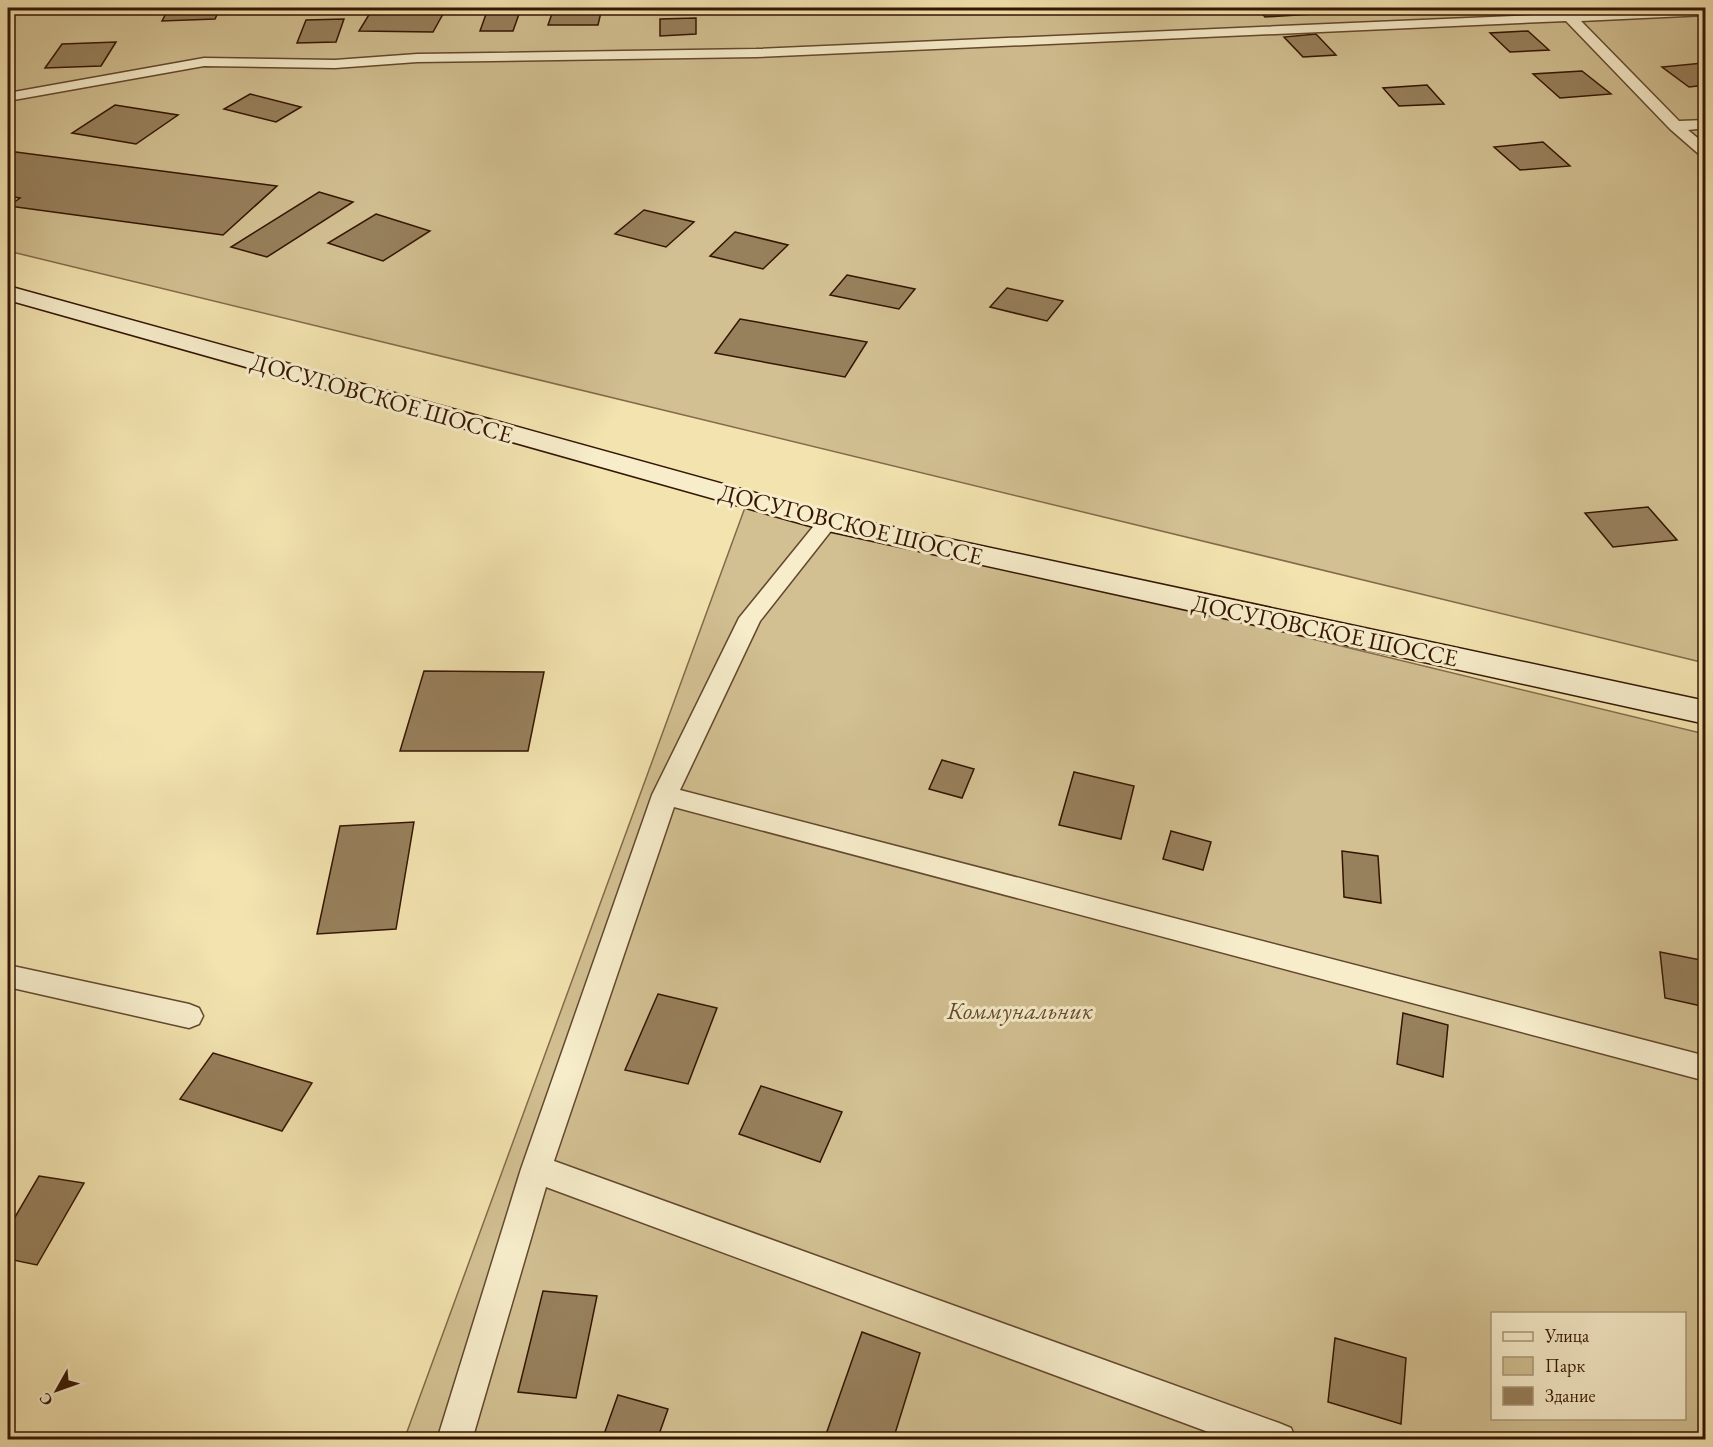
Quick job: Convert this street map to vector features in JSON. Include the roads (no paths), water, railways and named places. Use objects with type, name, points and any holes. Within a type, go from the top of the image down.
[{"type":"main road","name":"ДОСУГОВСКОЕ ШОССЕ","points":[[8,293],[828,522],[1706,713]]},
{"type":"lane","points":[[8,97],[204,62],[335,64],[417,58],[756,53],[1564,12],[1706,11]]},
{"type":"lane","points":[[1564,12],[1675,126],[1706,153]]},
{"type":"lane","points":[[1675,126],[1706,124]]},
{"type":"lane","points":[[454,1440],[536,1169],[665,795],[750,618],[828,522]]},
{"type":"lane","points":[[665,795],[1706,1069]]},
{"type":"lane","points":[[8,976],[189,1016]]},
{"type":"lane","points":[[536,1169],[1279,1440]]},
{"type":"park label","name":"Коммунальник","points":[[1020,1010]]}]
